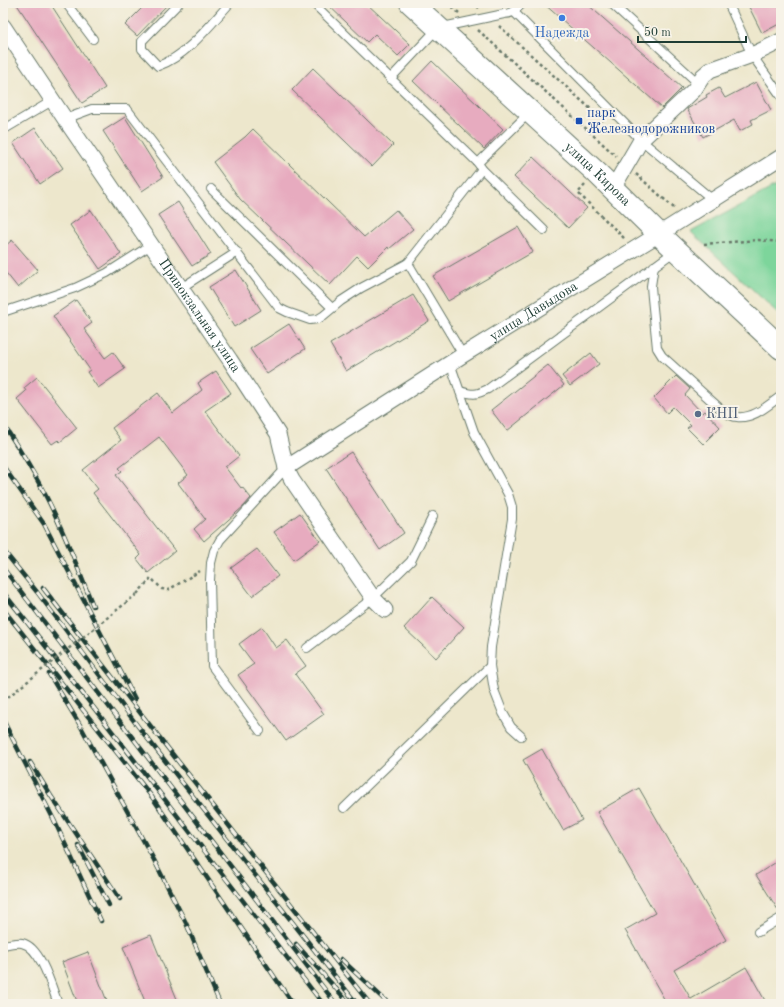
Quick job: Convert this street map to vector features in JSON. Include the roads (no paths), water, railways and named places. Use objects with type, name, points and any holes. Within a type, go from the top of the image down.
[{"type":"main road","name":"улица Кирова","points":[[411,3],[613,188],[676,251],[781,348]]},
{"type":"street","name":"Привокзальная улица","points":[[3,26],[52,101],[230,360],[278,434],[286,468],[292,480],[373,598],[385,610]]},
{"type":"street","points":[[613,188],[641,140],[694,90],[703,76],[710,70],[752,55],[781,41]]},
{"type":"street","name":"улица Давыдова","points":[[286,468],[450,363],[781,157]]},
{"type":"lane","points":[[66,3],[93,39]]},
{"type":"lane","points":[[179,3],[142,41],[142,49],[158,66],[168,63],[197,40],[230,3]]},
{"type":"lane","points":[[313,3],[544,230]]},
{"type":"lane","points":[[390,79],[438,28],[510,14],[523,3]]},
{"type":"lane","points":[[611,3],[698,83]]},
{"type":"lane","points":[[728,3],[752,55],[781,96]]},
{"type":"lane","points":[[514,12],[641,140],[713,200]]},
{"type":"lane","points":[[3,130],[52,101]]},
{"type":"lane","points":[[65,119],[92,109],[127,109],[279,308],[310,320],[318,319],[360,288],[408,263],[480,166],[530,112]]},
{"type":"lane","points":[[211,189],[332,308]]},
{"type":"lane","points":[[3,312],[75,288],[107,273],[151,245]]},
{"type":"lane","points":[[460,391],[472,394],[480,393],[488,389],[676,251]]},
{"type":"lane","points":[[181,288],[237,252]]},
{"type":"lane","points":[[408,263],[463,355]]},
{"type":"lane","points":[[654,266],[651,286],[652,298],[657,348],[662,356],[725,413],[735,418],[755,414],[781,396]]},
{"type":"lane","points":[[450,363],[474,432],[508,494],[512,507],[512,519],[491,646],[490,666],[494,690],[503,713],[511,727],[521,736]]},
{"type":"lane","points":[[260,731],[212,666],[211,564],[214,551],[220,540],[286,468]]},
{"type":"lane","points":[[307,648],[373,598],[411,561],[433,516]]},
{"type":"lane","points":[[344,808],[490,666]]},
{"type":"lane","points":[[758,932],[781,918]]},
{"type":"lane","points":[[3,945],[22,943],[32,948],[44,968],[58,1004]]},
{"type":"railway","points":[[3,424],[48,499],[93,606]]},
{"type":"railway","points":[[3,466],[44,524],[135,699]]},
{"type":"railway","points":[[3,550],[37,592],[140,729],[357,1004]]},
{"type":"railway","points":[[3,568],[336,1004]]},
{"type":"railway","points":[[43,588],[370,1004]]},
{"type":"railway","points":[[3,592],[84,694],[323,1004]]},
{"type":"railway","points":[[3,609],[152,797],[293,1004]]},
{"type":"railway","points":[[49,674],[80,725],[154,860],[186,923],[220,1004]]},
{"type":"railway","points":[[3,720],[54,820],[101,921]]},
{"type":"railway","points":[[30,762],[120,899]]},
{"type":"railway","points":[[78,845],[109,905]]},
{"type":"railway","points":[[296,944],[348,1002]]},
{"type":"railway","points":[[341,959],[389,1004]]},
{"type":"place","name":"Надежда","points":[[562,18]]},
{"type":"place","name":"парк Железнодорожников","points":[[579,121]]},
{"type":"place","name":"КНП","points":[[698,414]]}]
